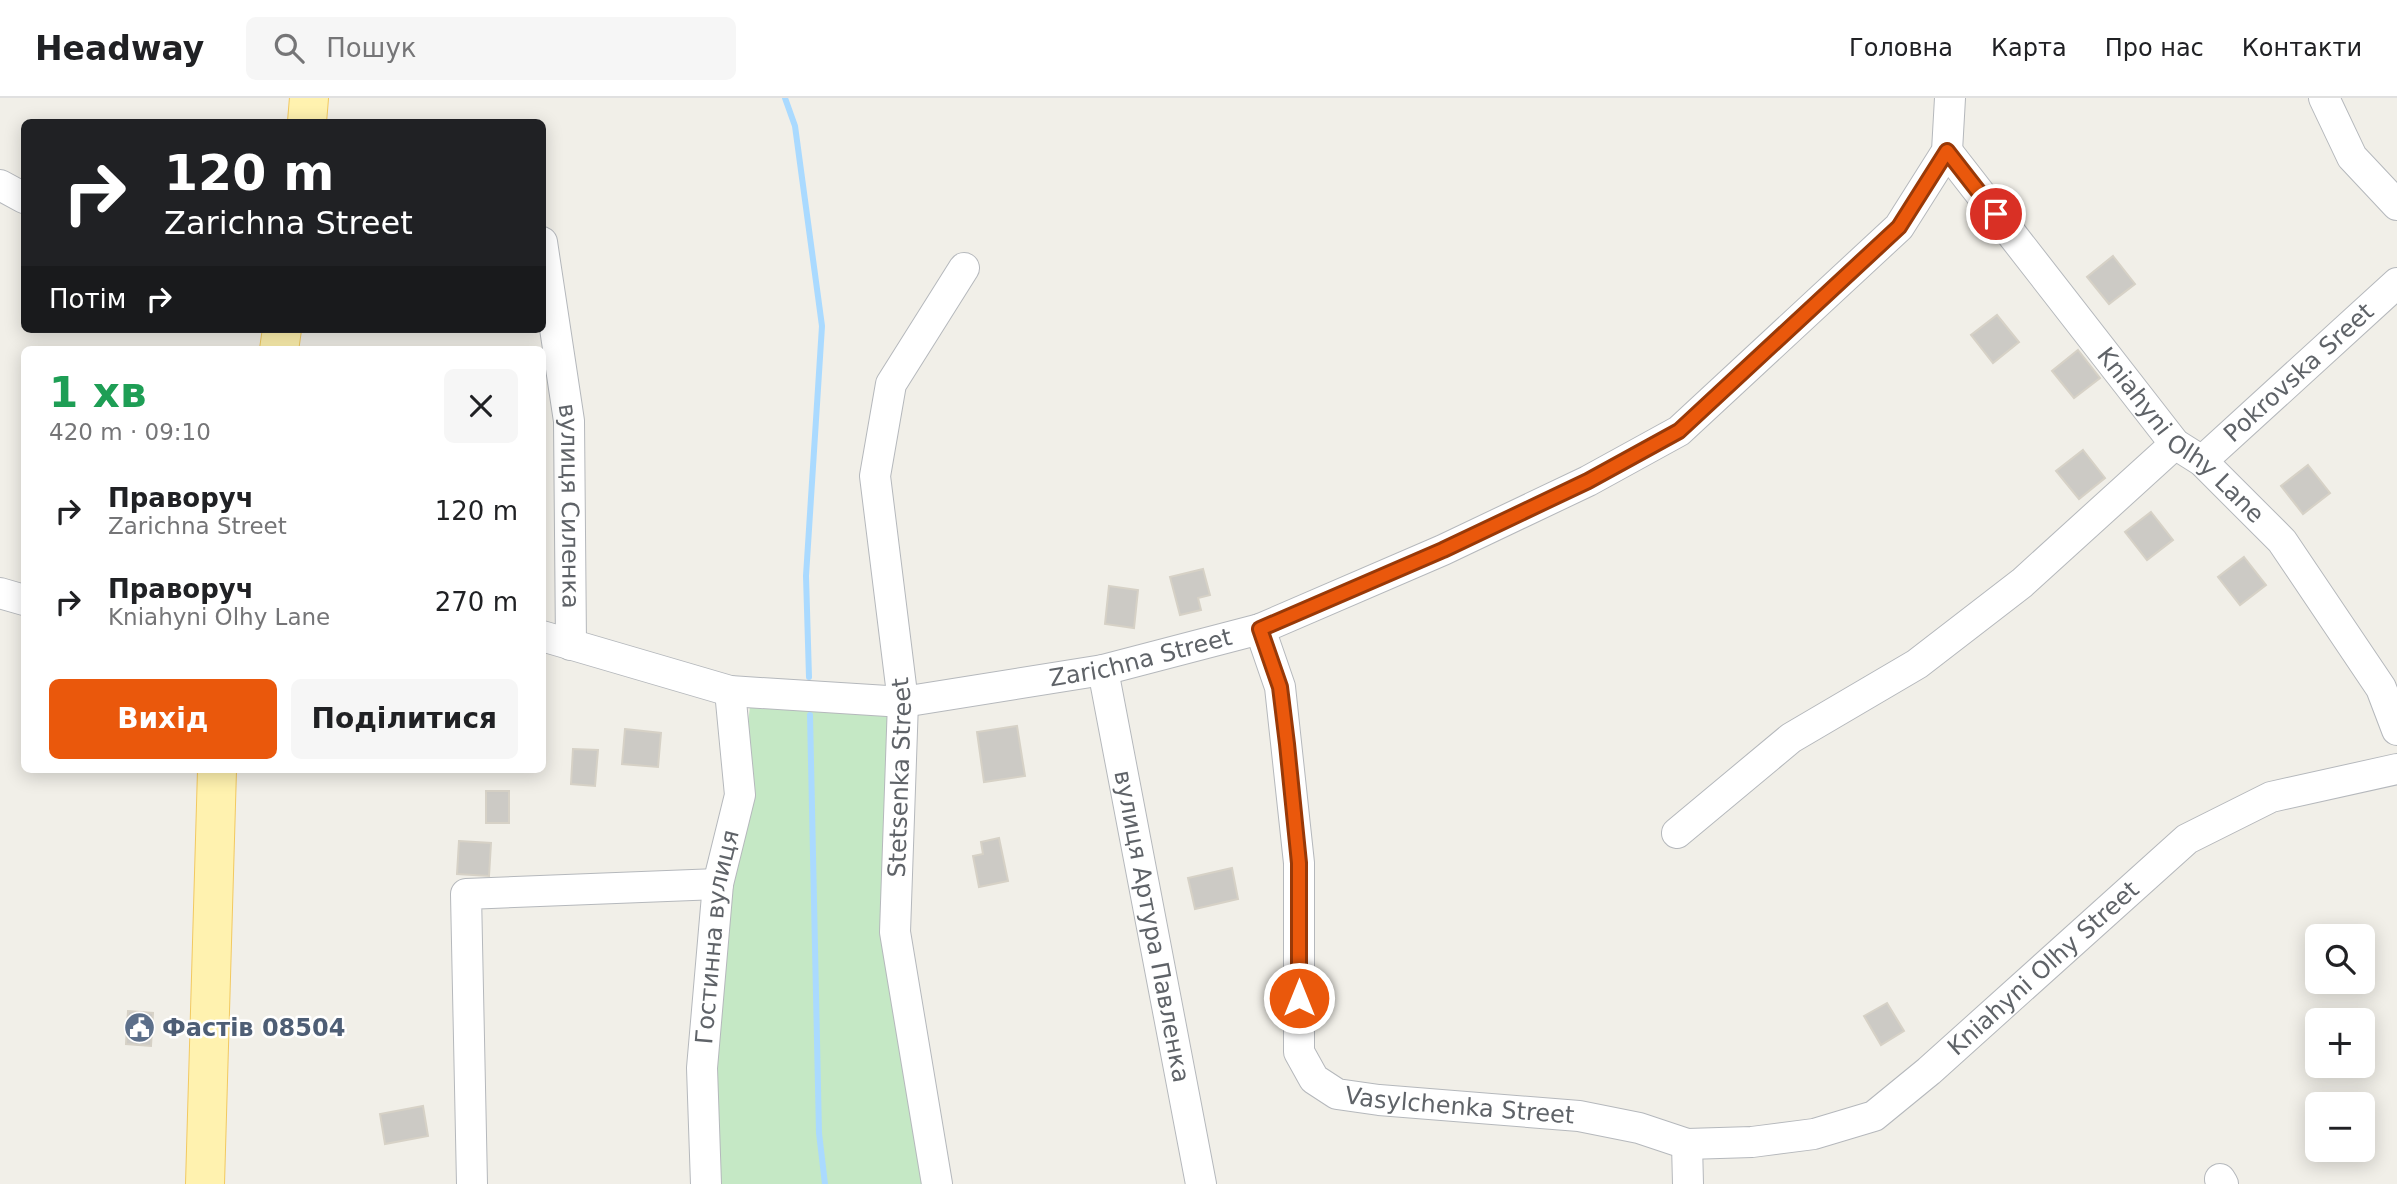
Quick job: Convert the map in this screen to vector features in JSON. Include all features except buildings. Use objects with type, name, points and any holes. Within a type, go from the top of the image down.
[{"type":"main road","points":[[307,119],[309,98]]},
{"type":"main road","points":[[205,1184],[217,773]]},
{"type":"street","name":"Zarichna Street","points":[[546,637],[730,691],[903,702],[1103,670],[1260,629],[1443,550],[1588,481],[1679,431],[1899,227],[1947,151],[1950,98]]},
{"type":"street","points":[[2324,98],[2351,157],[2397,205]]},
{"type":"street","name":"Kniahyni Olhy Lane","points":[[1947,151],[2175,444],[2202,461],[2282,541],[2381,688],[2397,730]]},
{"type":"street","points":[[0,185],[21,196]]},
{"type":"street","name":"Stetsenka Street","points":[[937,1184],[895,932],[903,702],[875,475],[891,384],[964,268]]},
{"type":"street","name":"вулиця Силенка","points":[[546,269],[569,421],[571,645]]},
{"type":"street","name":"Pokrovska Sreet","points":[[2202,461],[2397,283]]},
{"type":"street","points":[[1677,833],[1791,738],[1917,664],[2022,583],[2175,444]]},
{"type":"street","points":[[0,593],[21,599]]},
{"type":"street","name":"Vasylchenka Street","points":[[1260,629],[1280,687],[1299,863],[1299,1052],[1314,1079],[1337,1094],[1379,1100],[1579,1116],[1639,1129],[1687,1144]]},
{"type":"street","name":"вулиця Артура Павленка","points":[[1103,670],[1201,1184]]},
{"type":"street","name":"Гостинна вулиця","points":[[706,1184],[702,1068],[718,884],[740,794],[730,691]]},
{"type":"street","name":"Kniahyni Olhy Street","points":[[1687,1144],[1752,1142],[1814,1134],[1874,1116],[1929,1071],[2187,839],[2271,797],[2397,769]]},
{"type":"street","points":[[472,1184],[466,894],[718,884]]},
{"type":"street","points":[[1687,1144],[1688,1184]]},
{"type":"green space","points":[[752,692],[903,702],[895,932],[937,1184],[706,1184],[702,1068]]},
{"type":"waterway","points":[[785,98],[795,126],[822,326],[806,576],[809,677]]},
{"type":"waterway","points":[[810,715],[819,1133],[825,1184]]},
{"type":"place","name":"Фастів 08504","points":[[139,1028]]},
{"type":"route","points":[[1299,998],[1299,863],[1287,744],[1280,687],[1260,629],[1443,550],[1588,481],[1679,431],[1899,227],[1947,151],[1996,214]]}]
